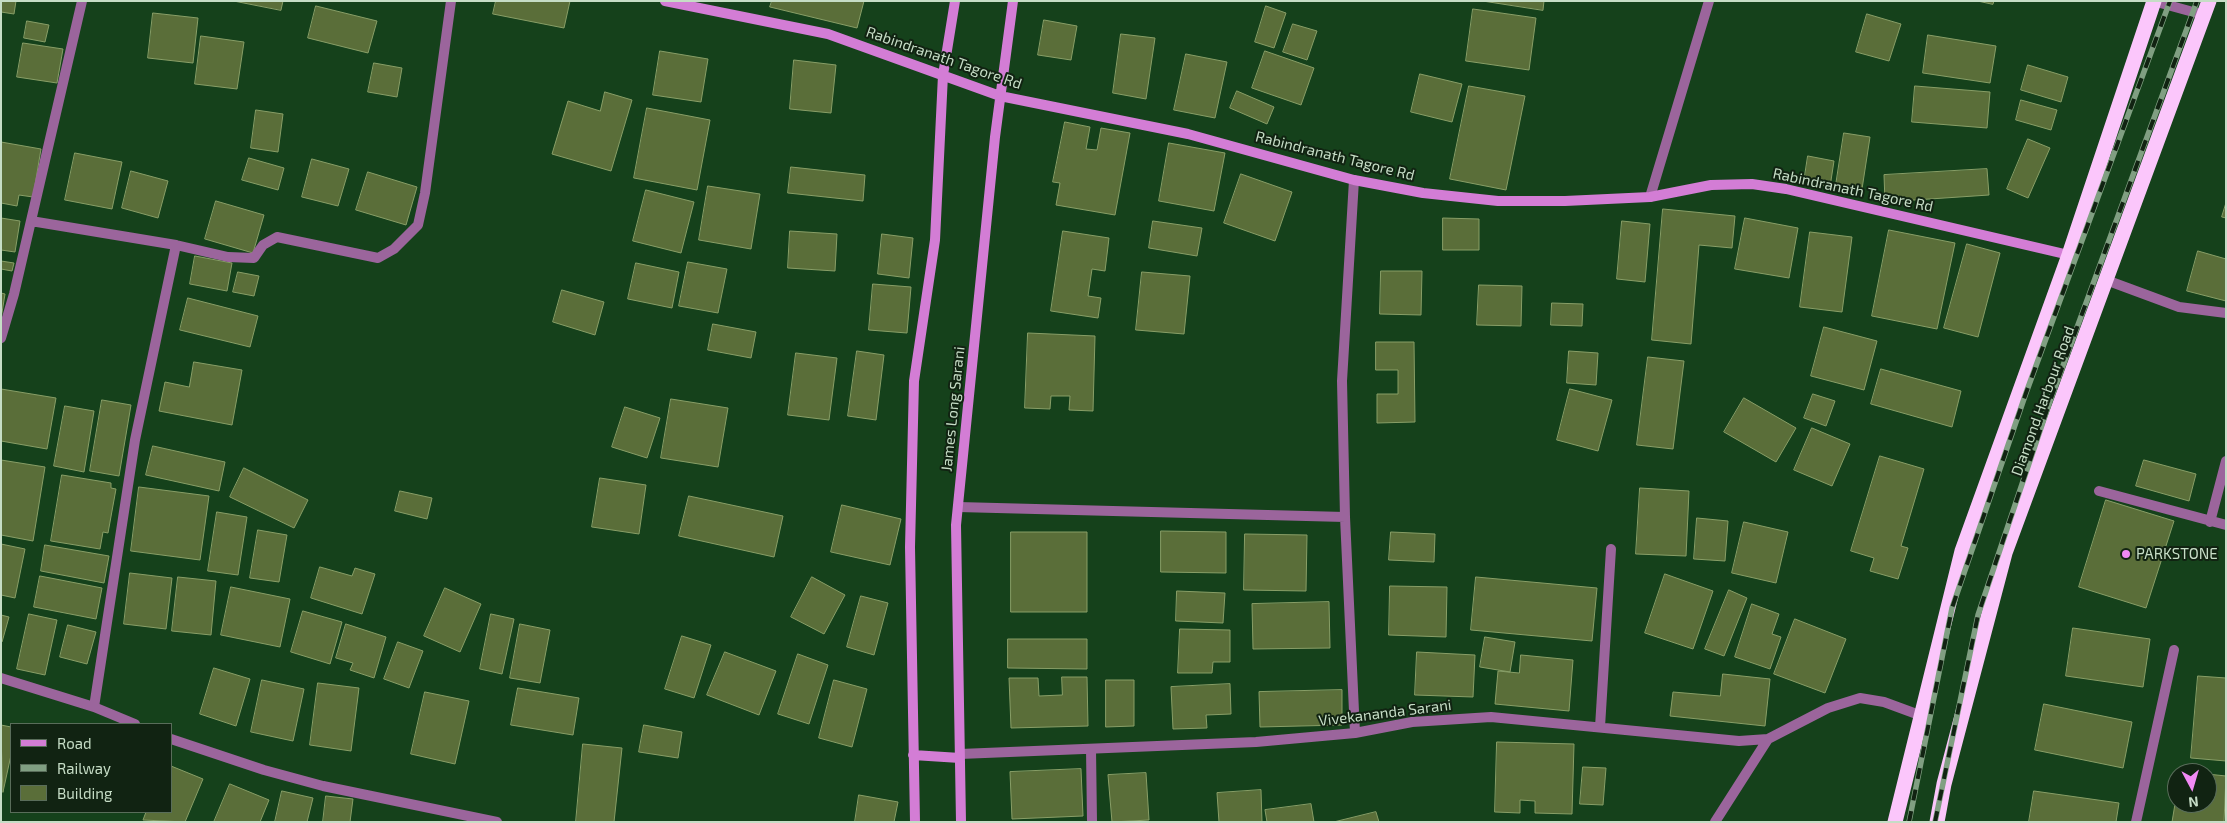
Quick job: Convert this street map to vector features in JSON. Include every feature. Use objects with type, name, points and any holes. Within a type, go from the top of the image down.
[{"type":"highway","name":"Diamond Harbour Road","points":[[1895,822],[1962,551],[2069,254],[2154,1]]},
{"type":"highway","name":"Diamond Harbour Road","points":[[1937,822],[1944,784],[2005,553],[2207,8]]},
{"type":"main road","name":"Rabindranath Tagore Rd","points":[[665,1],[828,34],[1000,96],[1188,134],[1278,157],[1354,180],[1423,193],[1498,201],[1565,201],[1650,197],[1711,185],[1752,184],[1786,189],[2069,254]]},
{"type":"main road","points":[[915,822],[910,547],[914,381],[935,240],[943,75],[955,1]]},
{"type":"main road","name":"James Long Sarani","points":[[961,822],[956,525],[1000,96],[1013,1]]},
{"type":"main road","points":[[913,755],[960,756]]},
{"type":"street","points":[[1,338],[14,294],[82,1]]},
{"type":"street","points":[[31,221],[176,245],[228,257],[254,258],[263,245],[277,237],[378,258],[394,249],[418,225],[425,193],[451,1]]},
{"type":"street","points":[[1650,197],[1709,1]]},
{"type":"street","points":[[2154,1],[2207,8]]},
{"type":"street","points":[[1354,180],[1342,381],[1345,517],[1355,732]]},
{"type":"street","points":[[94,707],[135,440],[176,245]]},
{"type":"street","points":[[2106,280],[2179,306],[2226,313]]},
{"type":"street","points":[[2210,522],[2226,461]]},
{"type":"street","points":[[2099,491],[2226,525]]},
{"type":"street","points":[[958,507],[1345,517]]},
{"type":"street","points":[[1600,727],[1611,549]]},
{"type":"street","points":[[2136,822],[2174,650]]},
{"type":"street","points":[[1,678],[94,707],[133,723]]},
{"type":"street","name":"Vivekananda Sarani","points":[[960,756],[1256,742],[1355,732],[1412,722],[1491,717],[1739,741],[1768,739],[1828,708],[1860,698],[1884,702],[1922,716]]},
{"type":"street","points":[[172,739],[264,770],[323,786],[497,822]]},
{"type":"street","points":[[1715,822],[1768,739]]},
{"type":"street","points":[[1091,749],[1092,822]]},
{"type":"building","points":[[1,1],[16,1],[14,14],[1,12]]},
{"type":"building","points":[[234,1],[283,1],[281,10]]},
{"type":"building","points":[[496,1],[570,1],[564,28],[493,14]]},
{"type":"building","points":[[772,1],[864,1],[857,28],[770,7]]},
{"type":"building","points":[[1483,1],[1544,1],[1543,10]]},
{"type":"building","points":[[1978,1],[1994,1],[1993,4]]},
{"type":"building","points":[[316,6],[377,21],[368,53],[308,38]]},
{"type":"building","points":[[1266,6],[1286,13],[1274,48],[1255,42]]},
{"type":"building","points":[[1473,9],[1536,18],[1529,70],[1466,61]]},
{"type":"building","points":[[153,13],[198,18],[193,63],[148,58]]},
{"type":"building","points":[[1867,14],[1901,24],[1889,61],[1856,52]]},
{"type":"building","points":[[1044,20],[1077,26],[1071,60],[1038,55]]},
{"type":"building","points":[[27,21],[49,25],[45,42],[24,38]]},
{"type":"building","points":[[1293,24],[1317,31],[1307,60],[1283,52]]},
{"type":"building","points":[[1121,34],[1155,38],[1146,99],[1113,93]]},
{"type":"building","points":[[1928,35],[1996,46],[1990,83],[1923,73]]},
{"type":"building","points":[[201,36],[244,42],[237,89],[195,84]]},
{"type":"building","points":[[23,43],[63,49],[57,83],[17,77]]},
{"type":"building","points":[[660,51],[708,59],[701,102],[653,95]]},
{"type":"building","points":[[1265,51],[1314,68],[1301,105],[1252,88]]},
{"type":"building","points":[[1186,54],[1227,62],[1215,118],[1174,110]]},
{"type":"building","points":[[794,60],[836,65],[831,113],[790,109]]},
{"type":"building","points":[[374,63],[402,68],[397,97],[368,92]]},
{"type":"building","points":[[2028,65],[2068,77],[2061,102],[2021,90]]},
{"type":"building","points":[[1420,74],[1462,84],[1452,122],[1411,112]]},
{"type":"building","points":[[1469,86],[1525,96],[1506,190],[1450,179]]},
{"type":"building","points":[[1915,86],[1990,92],[1987,128],[1912,122]]},
{"type":"building","points":[[1237,91],[1274,107],[1267,124],[1230,108]]},
{"type":"building","points":[[605,92],[632,100],[611,171],[552,154],[568,101],[600,111]]},
{"type":"building","points":[[2021,100],[2057,110],[2051,130],[2016,120]]},
{"type":"building","points":[[647,108],[710,120],[697,190],[634,178]]},
{"type":"building","points":[[256,110],[283,114],[278,152],[251,148]]},
{"type":"building","points":[[1065,122],[1090,127],[1086,149],[1097,150],[1101,128],[1130,133],[1115,215],[1056,205],[1060,183],[1053,182]]},
{"type":"building","points":[[1844,133],[1870,137],[1862,189],[1836,185]]},
{"type":"building","points":[[2028,139],[2050,148],[2028,198],[2007,189]]},
{"type":"building","points":[[1,142],[41,149],[33,197],[19,195],[17,206],[1,203]]},
{"type":"building","points":[[1169,143],[1225,153],[1214,211],[1159,201]]},
{"type":"building","points":[[75,153],[122,162],[112,209],[65,200]]},
{"type":"building","points":[[1808,156],[1834,161],[1830,187],[1804,182]]},
{"type":"building","points":[[249,158],[284,168],[278,190],[242,180]]},
{"type":"building","points":[[312,159],[349,169],[338,206],[302,197]]},
{"type":"building","points":[[791,167],[865,175],[863,201],[788,193]]},
{"type":"building","points":[[1987,169],[1989,195],[1885,202],[1884,175]]},
{"type":"building","points":[[131,171],[168,181],[158,218],[122,208]]},
{"type":"building","points":[[368,172],[417,187],[406,225],[356,210]]},
{"type":"building","points":[[1241,174],[1292,192],[1275,241],[1224,223]]},
{"type":"building","points":[[708,186],[760,194],[751,249],[699,240]]},
{"type":"building","points":[[646,190],[694,202],[681,253],[633,241]]},
{"type":"building","points":[[216,201],[264,215],[253,253],[205,239]]},
{"type":"building","points":[[2226,203],[2226,218],[2222,217]]},
{"type":"building","points":[[1663,209],[1735,216],[1732,248],[1699,245],[1691,344],[1652,340]]},
{"type":"building","points":[[1,218],[20,221],[15,252],[1,250]]},
{"type":"building","points":[[1443,218],[1479,219],[1479,250],[1443,250]]},
{"type":"building","points":[[1745,218],[1798,228],[1789,278],[1735,269]]},
{"type":"building","points":[[1153,221],[1202,228],[1197,256],[1149,248]]},
{"type":"building","points":[[1622,221],[1650,224],[1645,282],[1617,279]]},
{"type":"building","points":[[1889,230],[1955,243],[1937,329],[1872,316]]},
{"type":"building","points":[[790,231],[837,234],[835,271],[788,268]]},
{"type":"building","points":[[1063,231],[1109,238],[1105,271],[1092,269],[1088,296],[1101,298],[1098,318],[1051,311]]},
{"type":"building","points":[[1810,232],[1852,237],[1842,312],[1800,307]]},
{"type":"building","points":[[882,234],[913,238],[909,278],[878,274]]},
{"type":"building","points":[[1967,244],[2000,253],[1978,337],[1944,328]]},
{"type":"building","points":[[2198,251],[2226,259],[2226,301],[2187,291]]},
{"type":"building","points":[[195,256],[232,263],[227,291],[190,284]]},
{"type":"building","points":[[1,261],[14,263],[12,271],[1,269]]},
{"type":"building","points":[[688,262],[727,269],[718,313],[679,306]]},
{"type":"building","points":[[636,263],[679,272],[672,308],[628,299]]},
{"type":"building","points":[[1381,271],[1422,271],[1421,315],[1380,314]]},
{"type":"building","points":[[238,272],[259,276],[254,296],[233,292]]},
{"type":"building","points":[[1142,272],[1190,276],[1184,334],[1136,330]]},
{"type":"building","points":[[873,284],[911,287],[907,333],[869,330]]},
{"type":"building","points":[[1479,285],[1522,286],[1521,326],[1477,325]]},
{"type":"building","points":[[562,290],[604,302],[595,335],[553,322]]},
{"type":"building","points":[[1,293],[5,294],[1,319]]},
{"type":"building","points":[[188,298],[258,316],[250,347],[180,330]]},
{"type":"building","points":[[1552,303],[1583,304],[1582,326],[1551,325]]},
{"type":"building","points":[[713,324],[756,332],[751,358],[708,350]]},
{"type":"building","points":[[1824,327],[1877,341],[1864,390],[1811,376]]},
{"type":"building","points":[[1028,333],[1095,336],[1093,411],[1069,410],[1070,396],[1051,396],[1050,409],[1025,408]]},
{"type":"building","points":[[1376,342],[1414,342],[1415,422],[1377,423],[1377,394],[1398,394],[1398,370],[1376,370]]},
{"type":"building","points":[[857,351],[884,355],[876,420],[848,416]]},
{"type":"building","points":[[1569,351],[1598,353],[1596,385],[1567,383]]},
{"type":"building","points":[[796,353],[837,358],[829,420],[788,415]]},
{"type":"building","points":[[1648,357],[1684,361],[1673,449],[1637,445]]},
{"type":"building","points":[[194,362],[242,370],[232,425],[159,411],[165,382],[189,387]]},
{"type":"building","points":[[1881,369],[1961,391],[1952,427],[1871,404]]},
{"type":"building","points":[[1,389],[56,398],[47,449],[1,441]]},
{"type":"building","points":[[1570,389],[1612,400],[1598,451],[1557,440]]},
{"type":"building","points":[[1813,394],[1835,401],[1826,426],[1804,418]]},
{"type":"building","points":[[1744,398],[1796,428],[1776,462],[1724,432]]},
{"type":"building","points":[[671,399],[728,408],[718,467],[661,458]]},
{"type":"building","points":[[102,400],[131,405],[119,476],[90,471]]},
{"type":"building","points":[[65,406],[94,411],[84,472],[54,466]]},
{"type":"building","points":[[625,407],[660,418],[647,458],[612,447]]},
{"type":"building","points":[[1812,428],[1850,444],[1832,486],[1794,470]]},
{"type":"building","points":[[153,446],[225,462],[219,491],[146,475]]},
{"type":"building","points":[[1880,456],[1924,469],[1901,546],[1908,548],[1898,579],[1870,571],[1874,558],[1851,551]]},
{"type":"building","points":[[1,460],[45,467],[33,541],[1,535]]},
{"type":"building","points":[[2144,460],[2196,474],[2189,501],[2136,486]]},
{"type":"building","points":[[244,468],[308,500],[294,528],[230,497]]},
{"type":"building","points":[[62,475],[111,483],[111,488],[116,489],[108,533],[103,532],[100,549],[51,541]]},
{"type":"building","points":[[600,478],[646,485],[639,534],[592,527]]},
{"type":"building","points":[[139,487],[209,496],[200,560],[131,551]]},
{"type":"building","points":[[1640,488],[1689,491],[1686,556],[1636,554]]},
{"type":"building","points":[[400,491],[432,498],[427,519],[395,511]]},
{"type":"building","points":[[689,496],[783,516],[774,557],[679,536]]},
{"type":"building","name":"PARKSTONE","points":[[2106,500],[2174,521],[2146,608],[2079,587]]},
{"type":"building","points":[[842,505],[901,519],[890,565],[831,552]]},
{"type":"building","points":[[217,512],[247,517],[238,575],[208,571]]},
{"type":"building","points":[[1697,518],[1728,521],[1725,561],[1694,559]]},
{"type":"building","points":[[1744,522],[1788,532],[1776,583],[1732,573]]},
{"type":"building","points":[[258,530],[287,535],[279,582],[250,578]]},
{"type":"building","points":[[1161,531],[1226,532],[1226,573],[1161,572]]},
{"type":"building","points":[[1011,532],[1087,532],[1087,612],[1011,612]]},
{"type":"building","points":[[1391,532],[1435,534],[1434,562],[1389,560]]},
{"type":"building","points":[[1245,534],[1307,535],[1306,591],[1244,590]]},
{"type":"building","points":[[1,544],[25,549],[15,598],[1,595]]},
{"type":"building","points":[[45,545],[109,556],[104,583],[41,571]]},
{"type":"building","points":[[320,567],[352,576],[355,568],[375,574],[362,614],[311,598]]},
{"type":"building","points":[[130,573],[172,578],[166,629],[124,624]]},
{"type":"building","points":[[1665,574],[1713,591],[1693,649],[1645,633]]},
{"type":"building","points":[[40,576],[102,588],[96,619],[34,607]]},
{"type":"building","points":[[178,577],[216,581],[211,635],[172,631]]},
{"type":"building","points":[[812,577],[845,595],[824,634],[791,617]]},
{"type":"building","points":[[1476,577],[1597,588],[1592,641],[1471,630]]},
{"type":"building","points":[[1390,586],[1447,587],[1446,637],[1389,635]]},
{"type":"building","points":[[231,587],[290,599],[280,647],[221,635]]},
{"type":"building","points":[[445,588],[481,604],[460,652],[424,636]]},
{"type":"building","points":[[1729,590],[1747,598],[1724,656],[1705,649]]},
{"type":"building","points":[[1177,591],[1225,593],[1223,623],[1176,621]]},
{"type":"building","points":[[861,596],[888,603],[874,655],[847,647]]},
{"type":"building","points":[[1329,602],[1330,648],[1253,649],[1252,604]]},
{"type":"building","points":[[1752,604],[1779,614],[1772,634],[1781,637],[1770,669],[1735,657]]},
{"type":"building","points":[[303,611],[342,622],[330,664],[291,652]]},
{"type":"building","points":[[29,614],[57,620],[45,675],[17,669]]},
{"type":"building","points":[[491,614],[514,619],[502,674],[480,669]]},
{"type":"building","points":[[1,615],[9,617],[2,642],[1,641]]},
{"type":"building","points":[[1795,619],[1846,639],[1825,693],[1774,674]]},
{"type":"building","points":[[346,624],[386,637],[374,678],[350,670],[353,663],[336,658]]},
{"type":"building","points":[[520,624],[550,630],[540,683],[510,678]]},
{"type":"building","points":[[68,625],[96,632],[87,664],[60,657]]},
{"type":"building","points":[[2073,628],[2150,639],[2143,687],[2066,676]]},
{"type":"building","points":[[1180,629],[1230,630],[1230,662],[1213,662],[1212,673],[1178,673]]},
{"type":"building","points":[[682,636],[711,645],[694,698],[665,689]]},
{"type":"building","points":[[1485,637],[1515,642],[1510,672],[1480,667]]},
{"type":"building","points":[[1008,639],[1087,639],[1087,669],[1008,668]]},
{"type":"building","points":[[398,642],[423,651],[409,688],[384,679]]},
{"type":"building","points":[[725,652],[776,671],[759,715],[707,695]]},
{"type":"building","points":[[1417,652],[1475,655],[1473,697],[1415,695]]},
{"type":"building","points":[[798,654],[828,665],[809,724],[778,714]]},
{"type":"building","points":[[1521,655],[1573,660],[1569,711],[1495,704],[1498,671],[1519,673]]},
{"type":"building","points":[[214,668],[250,679],[236,726],[200,714]]},
{"type":"building","points":[[1723,674],[1770,679],[1765,726],[1670,716],[1673,692],[1720,696]]},
{"type":"building","points":[[2198,676],[2226,678],[2226,761],[2191,758]]},
{"type":"building","points":[[1062,677],[1087,677],[1088,726],[1011,728],[1009,678],[1038,678],[1039,696],[1062,695]]},
{"type":"building","points":[[262,680],[304,689],[293,741],[251,732]]},
{"type":"building","points":[[834,680],[867,689],[852,747],[819,738]]},
{"type":"building","points":[[1106,680],[1134,680],[1134,726],[1106,727]]},
{"type":"building","points":[[318,683],[359,688],[351,751],[310,745]]},
{"type":"building","points":[[1230,684],[1231,714],[1206,715],[1207,728],[1173,729],[1171,687]]},
{"type":"building","points":[[518,688],[579,698],[573,735],[511,725]]},
{"type":"building","points":[[1342,690],[1342,725],[1260,727],[1259,692]]},
{"type":"building","points":[[425,692],[469,701],[455,764],[411,754]]},
{"type":"building","points":[[2044,704],[2132,722],[2123,768],[2035,750]]},
{"type":"building","points":[[1,725],[10,727],[10,760],[3,792]]},
{"type":"building","points":[[644,725],[682,732],[678,758],[639,752]]},
{"type":"building","points":[[1497,742],[1574,744],[1572,814],[1535,813],[1535,801],[1520,800],[1520,813],[1495,812]]},
{"type":"building","points":[[583,744],[622,748],[614,822],[576,822]]},
{"type":"building","points":[[172,766],[203,779],[185,822],[143,820],[146,813],[172,813]]},
{"type":"building","points":[[1583,767],[1606,768],[1603,805],[1580,804]]},
{"type":"building","points":[[1081,769],[1083,816],[1012,819],[1010,772]]},
{"type":"building","points":[[1146,773],[1149,820],[1112,822],[1108,775]]},
{"type":"building","points":[[2217,775],[2226,776],[2224,822],[2172,822],[2174,813],[2217,813]]},
{"type":"building","points":[[230,784],[269,800],[260,822],[214,822]]},
{"type":"building","points":[[1261,790],[1262,822],[1219,822],[1217,793]]},
{"type":"building","points":[[282,791],[313,798],[307,822],[275,822]]},
{"type":"building","points":[[2034,791],[2119,803],[2116,822],[2029,822]]},
{"type":"building","points":[[859,795],[898,802],[894,822],[855,822]]},
{"type":"building","points":[[326,796],[353,799],[350,822],[323,822]]},
{"type":"building","points":[[1311,804],[1314,822],[1267,822],[1265,810]]},
{"type":"building","points":[[1376,812],[1379,822],[1334,822]]},
{"type":"railway","points":[[1909,822],[1952,608],[2026,393],[2170,1]]},
{"type":"railway","points":[[1935,822],[1978,615],[2050,401],[2197,1]]},
{"type":"place","name":"PARKSTONE","points":[[2126,554]]}]
